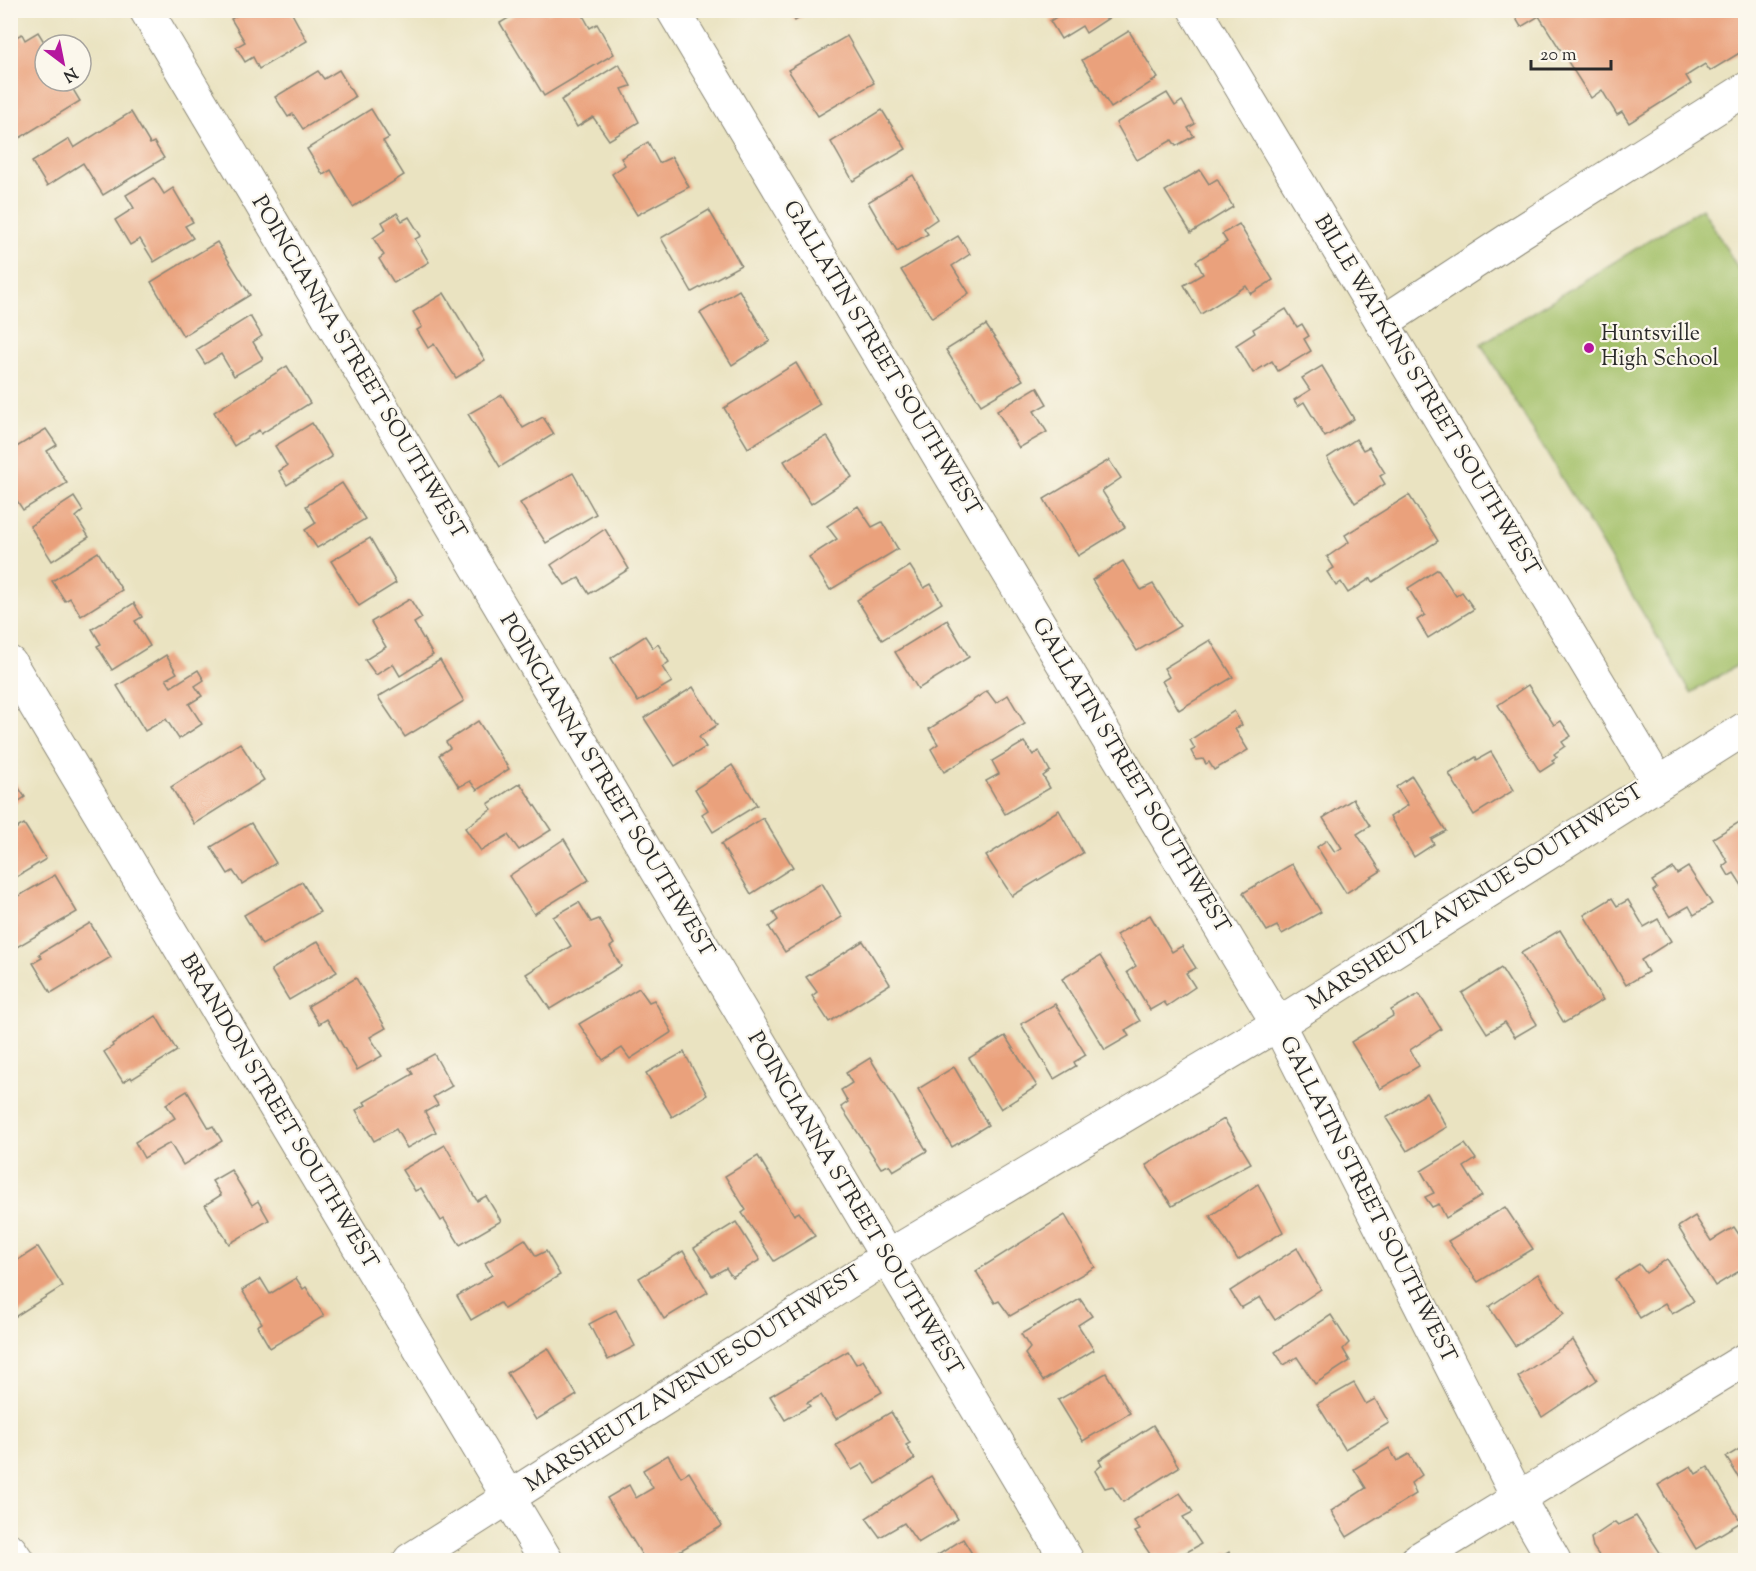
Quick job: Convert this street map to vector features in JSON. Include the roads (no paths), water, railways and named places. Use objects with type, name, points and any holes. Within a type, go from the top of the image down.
[{"type":"street","name":"POINCIANNA STREET SOUTHWEST","points":[[146,10],[1067,1560]]},
{"type":"street","name":"GALLATIN STREET SOUTHWEST","points":[[673,10],[1278,1024],[1518,1498],[1554,1560]]},
{"type":"street","name":"BILLE WATKINS STREET SOUTHWEST","points":[[1195,10],[1658,782]]},
{"type":"street","points":[[1382,323],[1746,89]]},
{"type":"street","name":"BRANDON STREET SOUTHWEST","points":[[10,663],[546,1560]]},
{"type":"street","name":"MARSHEUTZ AVENUE SOUTHWEST","points":[[415,1559],[886,1257],[1278,1024],[1746,728]]},
{"type":"street","points":[[1417,1560],[1746,1359]]},
{"type":"street","points":[[10,1550],[17,1560]]},
{"type":"place","name":"Huntsville High School","points":[[1589,348]]}]
